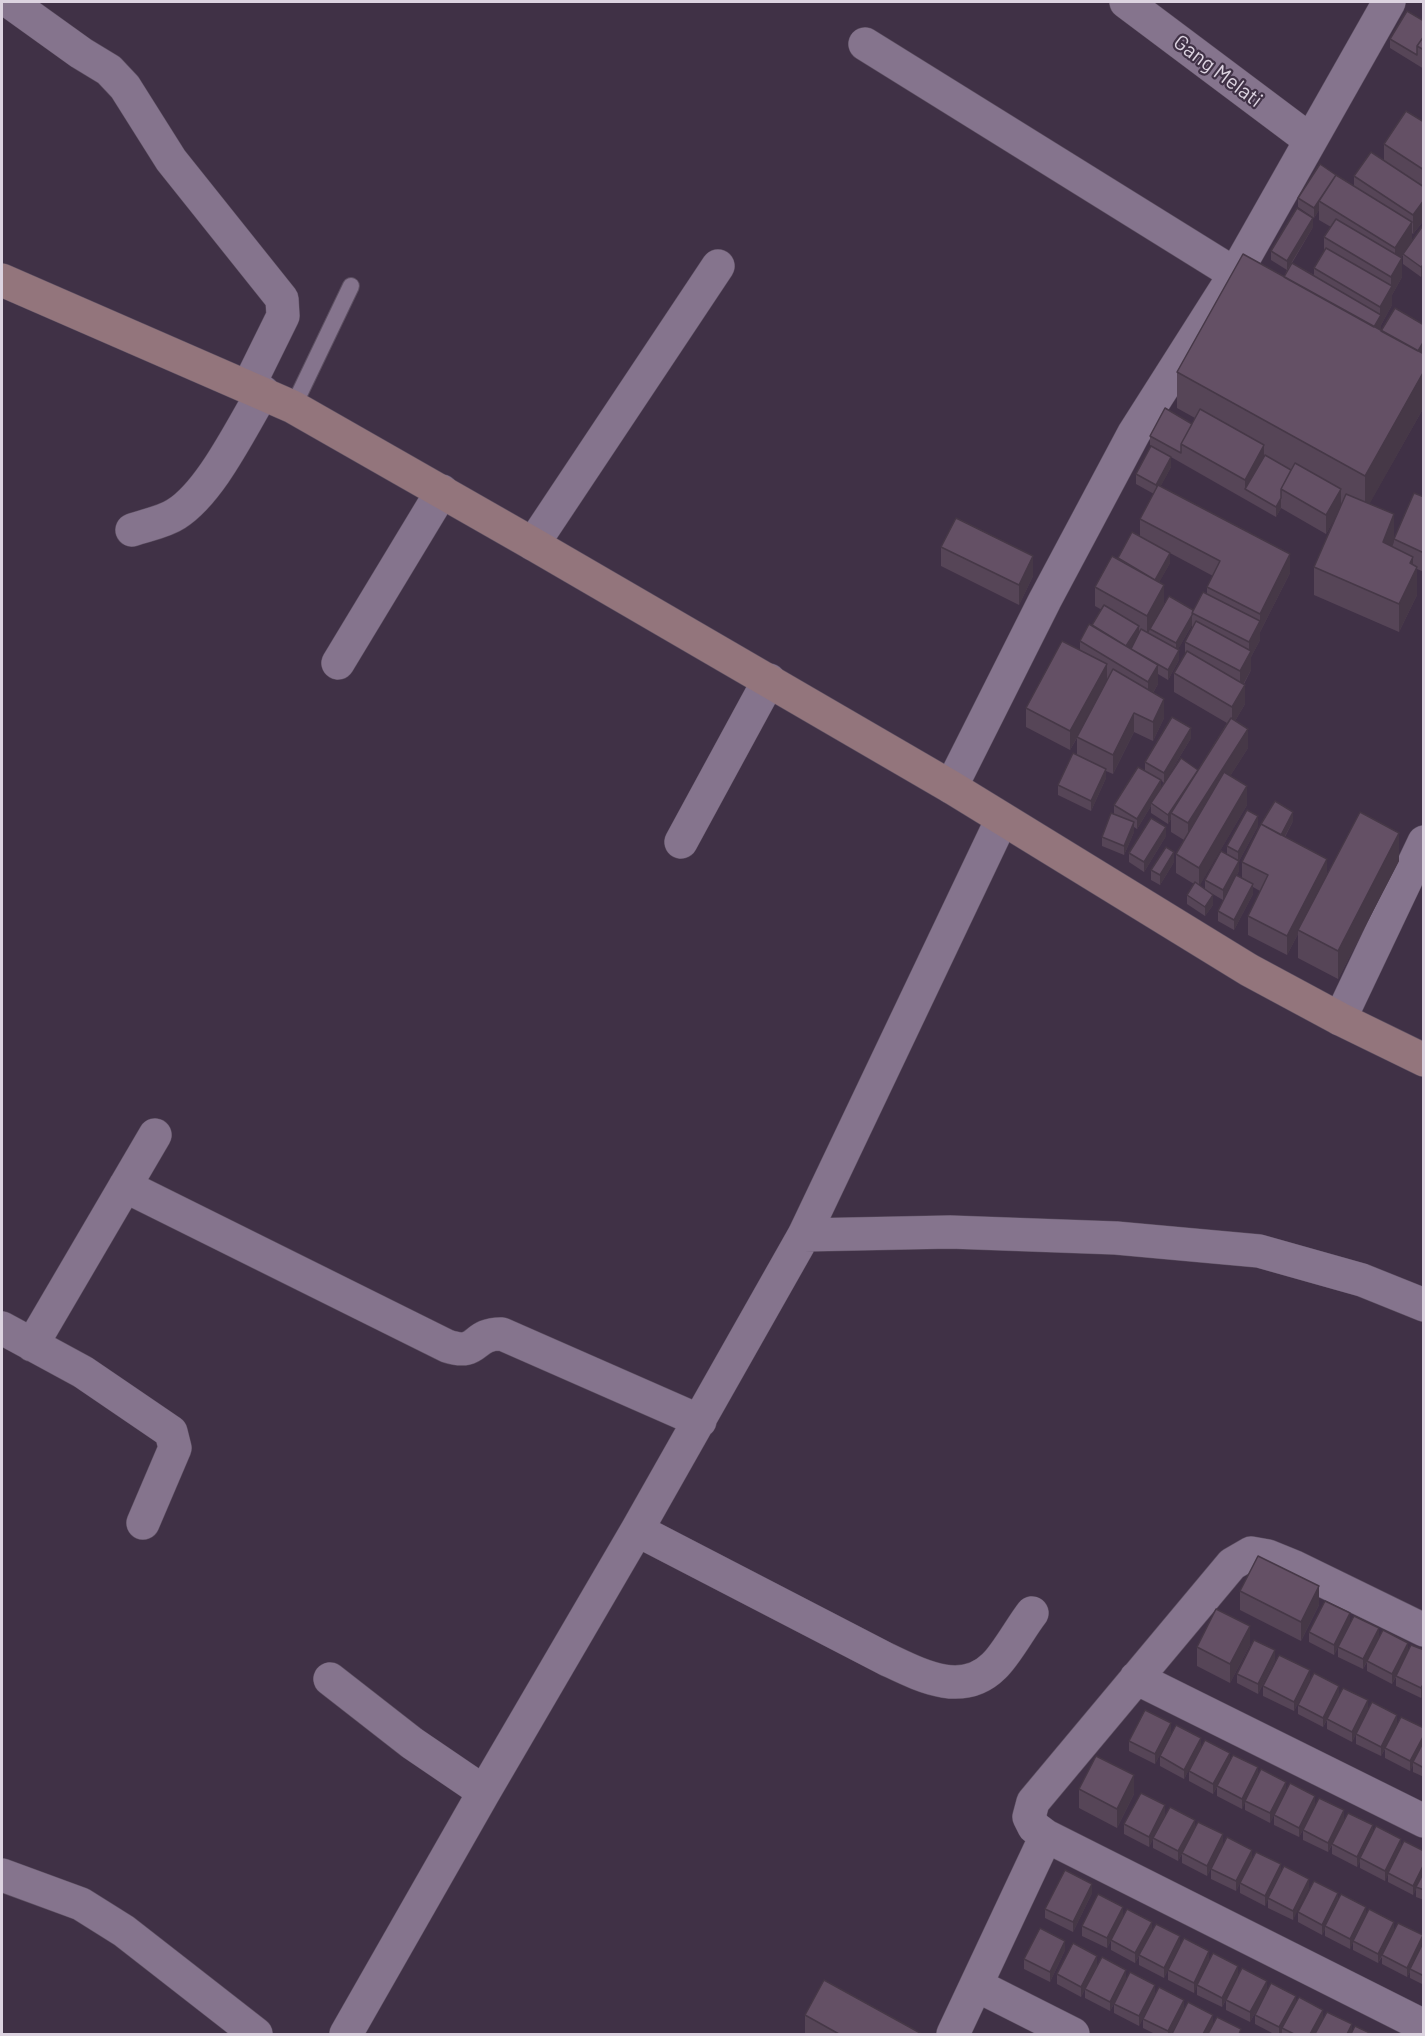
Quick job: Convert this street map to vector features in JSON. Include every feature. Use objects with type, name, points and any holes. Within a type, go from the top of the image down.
[{"type":"street","points":[[10,2],[81,53],[109,70],[125,87],[171,160],[282,299],[283,316],[255,390],[208,483],[193,502],[175,515],[132,530]]},
{"type":"street","name":"Gang Melati","points":[[1126,2],[1310,141]]},
{"type":"street","points":[[951,787],[1045,600],[1134,433],[1235,274],[1386,2]]},
{"type":"street","points":[[865,44],[1235,274]]},
{"type":"street","points":[[533,544],[718,266]]},
{"type":"street","points":[[2,280],[293,407],[951,787],[1249,970],[1340,1019],[1424,1060]]},
{"type":"street","points":[[338,663],[442,491]]},
{"type":"street","points":[[681,842],[769,680]]},
{"type":"street","points":[[346,2034],[700,1421],[811,1219],[1002,819]]},
{"type":"street","points":[[1340,1019],[1424,842]]},
{"type":"street","points":[[32,1345],[155,1135]]},
{"type":"street","points":[[125,1186],[447,1346],[464,1350],[473,1346],[481,1337],[502,1334],[700,1421]]},
{"type":"street","points":[[811,1219],[951,1233],[1104,1238],[1259,1251],[1362,1280],[1424,1305]]},
{"type":"street","points":[[2,1329],[83,1372],[171,1432],[175,1448],[143,1523]]},
{"type":"street","points":[[637,1530],[920,1676],[952,1683],[970,1681],[994,1667],[1032,1613]]},
{"type":"street","points":[[1424,1630],[1295,1567],[1268,1556],[1251,1553],[1232,1564],[1136,1678],[1033,1802],[1029,1817],[1034,1827],[1046,1836],[1424,2026]]},
{"type":"street","points":[[1136,1678],[1424,1821]]},
{"type":"street","points":[[330,1679],[412,1743],[484,1792]]},
{"type":"street","points":[[953,2034],[1046,1836]]},
{"type":"street","points":[[2,1875],[81,1904],[124,1931],[256,2034]]},
{"type":"street","points":[[976,1985],[1073,2034]]},
{"type":"lane","points":[[293,407],[351,286]]},
{"type":"building","points":[[1407,11],[1424,21],[1424,36],[1417,46],[1417,55],[1390,39]]},
{"type":"building","points":[[1424,36],[1424,50],[1417,46]]},
{"type":"building","points":[[1406,111],[1424,122],[1424,170],[1384,144]]},
{"type":"building","points":[[1371,152],[1424,187],[1424,200],[1413,215],[1354,176]]},
{"type":"building","points":[[1320,164],[1336,175],[1314,208],[1298,198]]},
{"type":"building","points":[[1336,175],[1412,222],[1395,248],[1319,201]]},
{"type":"building","points":[[1297,208],[1313,218],[1287,261],[1271,251]]},
{"type":"building","points":[[1336,219],[1402,258],[1391,277],[1324,237]]},
{"type":"building","points":[[1424,224],[1424,264],[1421,267],[1403,254]]},
{"type":"building","points":[[1326,248],[1392,286],[1380,307],[1314,268]]},
{"type":"building","points":[[1243,254],[1424,354],[1424,371],[1365,476],[1177,372]]},
{"type":"building","points":[[1292,263],[1381,315],[1374,327],[1284,277]]},
{"type":"building","points":[[1395,308],[1424,325],[1424,341],[1418,351],[1381,331]]},
{"type":"building","points":[[1165,408],[1192,424],[1181,444],[1181,453],[1150,436]]},
{"type":"building","points":[[1200,409],[1264,445],[1245,480],[1181,444]]},
{"type":"building","points":[[1151,446],[1171,457],[1156,485],[1136,474]]},
{"type":"building","points":[[1265,455],[1291,470],[1281,489],[1281,498],[1276,507],[1245,489]]},
{"type":"building","points":[[1295,463],[1341,489],[1326,515],[1281,489]]},
{"type":"building","points":[[1158,485],[1290,554],[1260,614],[1207,587],[1220,561],[1140,519]]},
{"type":"building","points":[[1414,493],[1424,497],[1424,553],[1394,539]]},
{"type":"building","points":[[1346,494],[1394,514],[1383,542],[1413,557],[1410,563],[1417,567],[1399,604],[1314,567]]},
{"type":"building","points":[[956,518],[1033,556],[1019,585],[941,547]]},
{"type":"building","points":[[1132,532],[1170,553],[1155,580],[1118,558]]},
{"type":"building","points":[[1112,556],[1164,585],[1147,616],[1095,587]]},
{"type":"building","points":[[1203,592],[1260,621],[1249,642],[1192,613]]},
{"type":"building","points":[[1169,596],[1193,610],[1176,643],[1150,629]]},
{"type":"building","points":[[1104,605],[1139,626],[1126,646],[1092,625]]},
{"type":"building","points":[[1196,621],[1251,651],[1240,671],[1185,642]]},
{"type":"building","points":[[1089,624],[1158,665],[1148,682],[1080,641]]},
{"type":"building","points":[[1141,629],[1179,650],[1168,670],[1131,649]]},
{"type":"building","points":[[1062,641],[1107,664],[1070,731],[1026,708]]},
{"type":"building","points":[[1187,651],[1245,685],[1232,707],[1174,673]]},
{"type":"building","points":[[1113,669],[1164,699],[1153,722],[1134,713],[1113,755],[1077,737]]},
{"type":"building","points":[[1172,717],[1191,728],[1164,773],[1145,762]]},
{"type":"building","points":[[1231,718],[1248,729],[1188,823],[1171,813]]},
{"type":"building","points":[[1073,753],[1106,769],[1091,801],[1058,785]]},
{"type":"building","points":[[1181,758],[1198,770],[1168,815],[1151,803]]},
{"type":"building","points":[[1138,767],[1161,780],[1137,819],[1114,805]]},
{"type":"building","points":[[1224,772],[1247,786],[1199,868],[1176,854]]},
{"type":"building","points":[[1275,801],[1293,812],[1281,835],[1261,824]]},
{"type":"building","points":[[1247,810],[1258,816],[1238,852],[1227,846]]},
{"type":"building","points":[[1360,812],[1399,833],[1338,951],[1298,930]]},
{"type":"building","points":[[1111,813],[1134,822],[1124,846],[1102,837]]},
{"type":"building","points":[[1151,818],[1166,827],[1144,862],[1129,853]]},
{"type":"building","points":[[1261,824],[1327,859],[1287,936],[1248,916],[1268,875],[1242,862]]},
{"type":"building","points":[[1166,847],[1174,852],[1160,875],[1151,870]]},
{"type":"building","points":[[1221,851],[1239,861],[1223,890],[1205,880]]},
{"type":"building","points":[[1236,875],[1253,884],[1234,920],[1218,911]]},
{"type":"building","points":[[1195,882],[1213,895],[1205,907],[1187,895]]},
{"type":"building","points":[[1258,1556],[1319,1586],[1301,1622],[1240,1591]]},
{"type":"building","points":[[1325,1601],[1350,1613],[1334,1645],[1309,1632]]},
{"type":"building","points":[[1216,1609],[1250,1626],[1230,1664],[1197,1647]]},
{"type":"building","points":[[1354,1616],[1379,1628],[1363,1659],[1338,1647]]},
{"type":"building","points":[[1383,1630],[1408,1643],[1392,1674],[1367,1661]]},
{"type":"building","points":[[1254,1640],[1275,1650],[1258,1684],[1237,1674]]},
{"type":"building","points":[[1411,1645],[1424,1650],[1424,1683],[1421,1688],[1396,1676]]},
{"type":"building","points":[[1279,1655],[1310,1670],[1294,1702],[1263,1686]]},
{"type":"building","points":[[1314,1673],[1339,1686],[1323,1718],[1298,1705]]},
{"type":"building","points":[[1343,1688],[1368,1700],[1352,1732],[1327,1719]]},
{"type":"building","points":[[1372,1702],[1397,1715],[1381,1747],[1356,1734]]},
{"type":"building","points":[[1145,1710],[1171,1723],[1155,1754],[1129,1741]]},
{"type":"building","points":[[1401,1717],[1424,1728],[1424,1735],[1410,1761],[1385,1748]]},
{"type":"building","points":[[1176,1725],[1201,1738],[1184,1770],[1160,1756]]},
{"type":"building","points":[[1205,1740],[1230,1753],[1213,1784],[1189,1771]]},
{"type":"building","points":[[1424,1741],[1424,1768],[1413,1762]]},
{"type":"building","points":[[1233,1755],[1258,1767],[1242,1799],[1217,1786]]},
{"type":"building","points":[[1096,1756],[1134,1775],[1117,1809],[1079,1789]]},
{"type":"building","points":[[1261,1769],[1286,1782],[1270,1813],[1245,1801]]},
{"type":"building","points":[[1290,1783],[1315,1796],[1299,1828],[1274,1815]]},
{"type":"building","points":[[1141,1793],[1165,1805],[1149,1837],[1124,1824]]},
{"type":"building","points":[[1319,1798],[1344,1810],[1328,1843],[1303,1830]]},
{"type":"building","points":[[1170,1807],[1195,1820],[1178,1851],[1153,1838]]},
{"type":"building","points":[[1348,1813],[1373,1825],[1357,1857],[1332,1844]]},
{"type":"building","points":[[1198,1822],[1223,1834],[1207,1866],[1182,1853]]},
{"type":"building","points":[[1376,1826],[1401,1839],[1385,1871],[1360,1858]]},
{"type":"building","points":[[1227,1837],[1252,1850],[1236,1881],[1211,1869]]},
{"type":"building","points":[[1404,1841],[1424,1851],[1424,1864],[1413,1886],[1388,1873]]},
{"type":"building","points":[[1256,1852],[1281,1864],[1265,1896],[1240,1883]]},
{"type":"building","points":[[1284,1866],[1309,1879],[1293,1911],[1268,1898]]},
{"type":"building","points":[[1065,1870],[1092,1884],[1073,1922],[1045,1909]]},
{"type":"building","points":[[1424,1872],[1424,1890],[1416,1887]]},
{"type":"building","points":[[1314,1881],[1338,1893],[1322,1925],[1298,1912]]},
{"type":"building","points":[[1098,1894],[1123,1907],[1107,1938],[1082,1926]]},
{"type":"building","points":[[1341,1894],[1366,1907],[1350,1939],[1325,1926]]},
{"type":"building","points":[[1127,1909],[1152,1922],[1135,1953],[1111,1940]]},
{"type":"building","points":[[1369,1909],[1394,1922],[1378,1954],[1353,1941]]},
{"type":"building","points":[[1398,1923],[1423,1935],[1407,1968],[1382,1955]]},
{"type":"building","points":[[1156,1924],[1180,1936],[1164,1968],[1139,1955]]},
{"type":"building","points":[[1040,1928],[1065,1941],[1050,1972],[1024,1959]]},
{"type":"building","points":[[1184,1938],[1209,1951],[1194,1983],[1168,1970]]},
{"type":"building","points":[[1424,1941],[1424,1976],[1410,1969]]},
{"type":"building","points":[[1073,1943],[1097,1956],[1081,1987],[1057,1974]]},
{"type":"building","points":[[1213,1953],[1238,1966],[1222,1998],[1197,1985]]},
{"type":"building","points":[[1102,1957],[1126,1970],[1110,2002],[1085,1989]]},
{"type":"building","points":[[1242,1968],[1267,1981],[1250,2012],[1226,2000]]},
{"type":"building","points":[[1130,1972],[1155,1985],[1139,2016],[1114,2004]]},
{"type":"building","points":[[824,1980],[922,2034],[839,2034],[805,2015]]},
{"type":"building","points":[[1271,1983],[1296,1996],[1279,2027],[1255,2015]]},
{"type":"building","points":[[1159,1987],[1184,2000],[1168,2031],[1143,2019]]},
{"type":"building","points":[[1299,1997],[1323,2010],[1310,2034],[1294,2034],[1282,2028]]},
{"type":"building","points":[[1188,2002],[1213,2015],[1203,2034],[1172,2034]]},
{"type":"building","points":[[1327,2012],[1352,2024],[1347,2034],[1315,2034]]},
{"type":"building","points":[[1217,2017],[1241,2029],[1239,2034],[1208,2034]]},
{"type":"building","points":[[1355,2026],[1372,2034],[1351,2034]]}]
